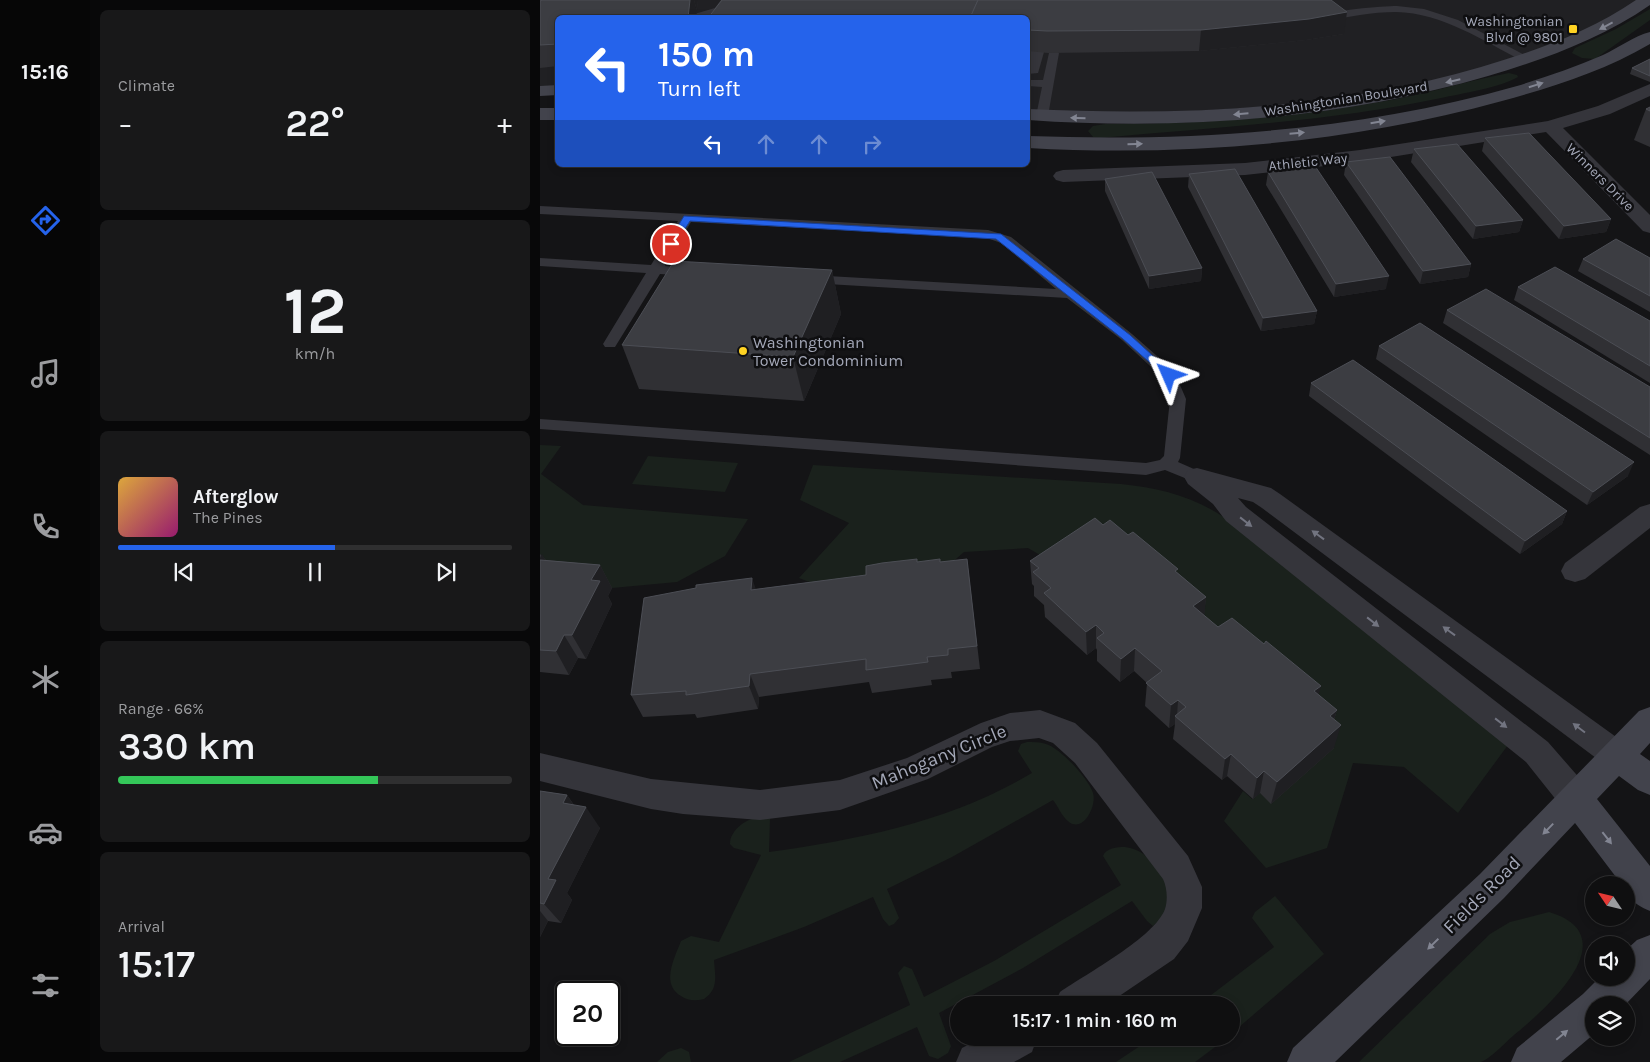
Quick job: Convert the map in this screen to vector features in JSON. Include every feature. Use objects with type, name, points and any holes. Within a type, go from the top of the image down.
[{"type":"street","points":[[710,15],[726,12],[735,0]]},
{"type":"street","points":[[727,15],[739,0]]},
{"type":"street","name":"Washingtonian Boulevard","points":[[1034,116],[1152,118],[1236,114],[1310,106],[1409,91],[1462,79],[1527,59],[1606,26],[1647,0]]},
{"type":"street","name":"Washingtonian Boulevard","points":[[1031,142],[1144,144],[1218,140],[1330,130],[1453,108],[1495,98],[1599,64],[1650,37]]},
{"type":"street","points":[[1030,51],[1036,52],[1032,69],[1030,69]]},
{"type":"street","points":[[1527,59],[1563,77]]},
{"type":"street","name":"Athletic Way","points":[[1063,176],[1202,171],[1319,162],[1550,126],[1604,110],[1650,89]]},
{"type":"street","points":[[540,91],[555,90]]},
{"type":"street","points":[[540,114],[555,114]]},
{"type":"street","points":[[1031,142],[1034,116]]},
{"type":"street","name":"Winners Drive","points":[[1550,126],[1650,227]]},
{"type":"street","points":[[1197,477],[1262,495],[1271,501],[1650,780]]},
{"type":"street","points":[[1197,477],[1222,497],[1236,514],[1537,752],[1650,894]]},
{"type":"street","points":[[1575,571],[1650,514]]},
{"type":"street","name":"Fields Road","points":[[1307,1062],[1492,886],[1577,800],[1650,721]]},
{"type":"street","name":"Mahogany Circle","points":[[540,767],[652,794],[683,799],[760,805],[840,795],[916,769],[981,736],[1010,727],[1040,724],[1064,732],[1086,753],[1176,868],[1184,887],[1184,908],[1175,928],[1160,946],[1086,996]]},
{"type":"street","points":[[1635,968],[1650,953]]},
{"type":"street","points":[[1607,996],[1617,986]]},
{"type":"street","points":[[1531,1062],[1585,1017]]},
{"type":"street","points":[[976,1062],[1004,1046]]},
{"type":"lane","points":[[706,15],[719,10],[726,0]]},
{"type":"lane","points":[[1324,18],[1388,10],[1426,12],[1445,18],[1527,59]]},
{"type":"lane","points":[[1034,116],[1048,84],[1054,53]]},
{"type":"lane","points":[[1030,83],[1048,84]]},
{"type":"lane","points":[[540,210],[993,235],[1006,240],[1127,337],[1169,375],[1178,401],[1175,451],[1172,458],[1166,464],[1146,469],[540,424]]},
{"type":"lane","points":[[610,344],[687,218]]},
{"type":"lane","points":[[540,262],[705,272]]},
{"type":"lane","points":[[794,278],[1071,294]]},
{"type":"lane","points":[[1166,464],[1197,477]]},
{"type":"shaded area","points":[[540,0],[1640,0],[1597,28],[1468,75],[1312,104],[1093,117],[1030,114],[1030,15],[555,15],[555,89],[540,89]]},
{"type":"shaded area","points":[[1650,9],[1650,20],[1595,59],[1582,58],[1572,53],[1575,48],[1616,29]]},
{"type":"shaded area","points":[[1509,73],[1518,77],[1492,87],[1356,113],[1271,123],[1101,138],[1093,137],[1088,131],[1093,126],[1105,124],[1177,123],[1284,116],[1406,97]]},
{"type":"shaded area","points":[[540,445],[561,446],[541,474],[583,505],[748,519],[725,556],[677,582],[612,588],[540,577]]},
{"type":"shaded area","points":[[648,456],[738,463],[725,492],[632,484]]},
{"type":"shaded area","points":[[813,465],[1121,484],[1175,494],[1201,504],[1225,518],[1508,745],[1458,813],[1404,767],[1353,763],[1327,848],[1266,868],[1224,821],[1243,791],[1252,799],[1260,793],[1271,803],[1059,566],[1028,548],[964,552],[934,578],[835,592],[799,578],[849,523],[800,500]]},
{"type":"shaded area","points":[[1027,742],[1046,744],[1059,751],[1086,780],[1094,798],[1088,816],[1080,824],[1069,822],[1053,800],[952,857],[887,889],[899,918],[894,924],[889,926],[883,919],[873,897],[804,927],[714,960],[714,986],[709,995],[704,999],[689,1000],[675,991],[671,985],[670,978],[673,962],[681,941],[691,936],[719,942],[761,855],[734,848],[730,844],[734,832],[744,822],[764,817],[770,819],[769,852],[838,841],[905,826],[970,804],[1032,773],[1018,751],[1021,744]]},
{"type":"shaded area","points":[[1115,848],[1135,849],[1144,854],[1158,869],[1168,888],[1175,906],[1153,926],[1132,901],[1023,968],[971,996],[950,996],[950,1007],[939,1013],[951,1046],[948,1053],[938,1059],[929,1056],[917,1027],[840,1062],[789,1062],[910,1005],[898,973],[904,966],[912,969],[924,997],[994,961],[1121,885],[1103,856],[1104,853]]},
{"type":"shaded area","points":[[1275,896],[1324,954],[1240,1026],[1240,996],[1210,996],[1274,947],[1252,918],[1255,912]]},
{"type":"shaded area","points":[[1549,912],[1572,923],[1582,938],[1582,955],[1574,973],[1560,991],[1493,1054],[1481,1062],[1359,1062],[1490,934],[1510,922]]},
{"type":"shaded area","points":[[1140,1046],[1216,1046],[1195,1062],[1116,1062]]},
{"type":"shaded area","points":[[681,1048],[689,1052],[691,1062],[657,1062],[668,1052]]},
{"type":"building","points":[[690,0],[688,15],[555,15],[555,44],[540,45],[540,1]]},
{"type":"building","points":[[722,0],[978,0],[971,15],[710,15]]},
{"type":"building","points":[[978,0],[1331,0],[1347,12],[1309,19],[1201,30],[1030,30],[1030,15],[971,15]]},
{"type":"building","points":[[1650,59],[1650,76],[1632,68]]},
{"type":"building","points":[[1529,133],[1611,219],[1564,226],[1485,138]]},
{"type":"building","points":[[1457,144],[1523,220],[1476,226],[1414,149]]},
{"type":"building","points":[[1390,157],[1471,264],[1423,271],[1346,162]]},
{"type":"building","points":[[1315,166],[1389,276],[1336,284],[1268,172]]},
{"type":"building","points":[[1235,169],[1317,311],[1263,318],[1189,174]]},
{"type":"building","points":[[1152,172],[1202,268],[1149,276],[1105,179]]},
{"type":"building","points":[[1616,239],[1650,258],[1650,296],[1583,259]]},
{"type":"building","points":[[674,261],[832,270],[793,357],[622,345]]},
{"type":"building","points":[[1555,267],[1650,321],[1650,366],[1518,287]]},
{"type":"building","points":[[1486,289],[1650,387],[1650,438],[1447,310]]},
{"type":"building","points":[[1420,323],[1634,462],[1593,492],[1379,346]]},
{"type":"building","points":[[1353,360],[1567,511],[1525,541],[1311,383]]},
{"type":"building","points":[[1095,518],[1103,525],[1110,520],[1128,535],[1133,532],[1178,569],[1175,571],[1206,597],[1193,606],[1218,627],[1232,618],[1264,644],[1266,641],[1321,686],[1314,691],[1337,710],[1330,716],[1341,725],[1277,782],[1264,771],[1257,778],[1231,754],[1225,759],[1175,716],[1186,707],[1178,700],[1171,705],[1146,683],[1162,671],[1135,648],[1121,659],[1097,638],[1104,633],[1096,625],[1086,632],[1044,593],[1051,588],[1033,572],[1039,568],[1030,561]]},
{"type":"building","points":[[917,559],[917,562],[940,559],[940,562],[967,559],[977,646],[948,649],[948,655],[927,657],[928,662],[866,670],[866,659],[750,674],[749,686],[686,695],[686,691],[631,695],[644,598],[696,588],[696,585],[752,578],[751,590],[866,575],[866,566]]},
{"type":"building","points":[[540,560],[600,565],[591,580],[600,581],[572,635],[564,635],[556,651],[540,650]]},
{"type":"building","points":[[540,791],[567,795],[563,803],[586,807],[548,879],[556,880],[544,904],[540,903]]},
{"type":"place","name":"Washingtonian Blvd @ 9801","points":[[1573,29]]},
{"type":"place","name":"Washingtonian Tower Condominium","points":[[743,351]]},
{"type":"route","points":[[671,244],[687,218],[998,236],[1006,240],[1127,337],[1169,375]]}]
